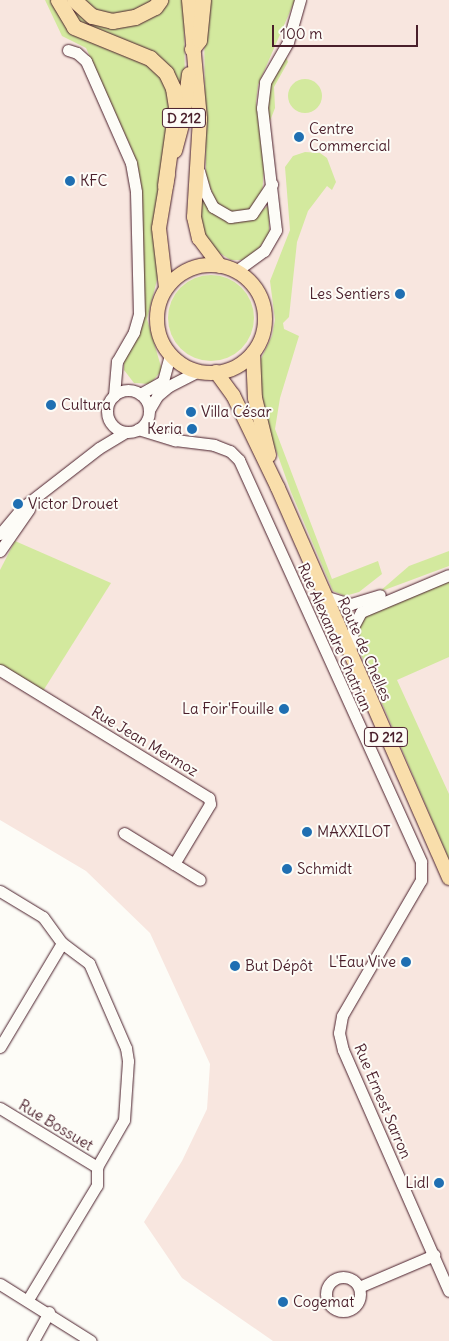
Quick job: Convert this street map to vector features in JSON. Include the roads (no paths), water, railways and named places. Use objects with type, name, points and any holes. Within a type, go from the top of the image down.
[{"type":"highway","points":[[58,0],[74,27],[150,58],[166,73],[173,88],[176,107],[165,185]]},
{"type":"highway","points":[[74,0],[92,16],[112,21],[135,17],[155,7],[160,0]]},
{"type":"highway","points":[[192,49],[199,40],[203,0]]},
{"type":"main road","name":"D 212","points":[[189,0],[192,49],[200,119],[193,200],[195,229],[220,266]]},
{"type":"main road","name":"D 212","points":[[166,288],[159,228],[165,185],[184,121],[192,49]]},
{"type":"main road","points":[[202,266],[220,266],[236,271],[250,282],[263,306],[262,336],[252,353],[236,366],[216,372],[198,371],[170,354],[159,336],[158,308],[166,288],[186,271],[202,266]]},
{"type":"main road","name":"Route de Chelles","points":[[252,353],[255,398],[278,488]]},
{"type":"main road","name":"Route de Chelles","points":[[216,372],[234,395],[278,488],[449,878]]},
{"type":"street","points":[[236,271],[255,260],[274,236],[276,221],[262,108],[264,82],[288,42],[300,0]]},
{"type":"street","points":[[68,50],[77,53],[86,61],[131,163],[136,192],[139,314],[134,332],[121,350],[114,396],[108,408],[111,422],[99,448]]},
{"type":"street","points":[[197,162],[213,207],[230,217],[252,214],[272,184]]},
{"type":"street","points":[[114,396],[136,392],[163,381],[170,354]]},
{"type":"street","points":[[117,371],[136,392],[163,436]]},
{"type":"street","points":[[0,534],[37,496],[99,448],[126,432],[138,429],[149,414],[157,396],[169,386],[198,371]]},
{"type":"street","points":[[111,422],[126,432]]},
{"type":"street","name":"Rue Alexandre Chatrian","points":[[138,429],[163,436],[214,445],[230,451],[239,460],[421,862],[421,880],[342,1016],[339,1033]]},
{"type":"street","points":[[0,551],[37,496]]},
{"type":"street","points":[[324,596],[351,604],[449,568]]},
{"type":"street","points":[[350,655],[353,627],[362,612],[449,575]]},
{"type":"street","name":"Rue Jean Mermoz","points":[[0,670],[209,798],[210,804],[174,864]]},
{"type":"street","points":[[124,833],[200,880]]},
{"type":"street","points":[[0,891],[43,917],[62,943],[89,963],[127,1054],[124,1120],[97,1167],[97,1184],[27,1301]]},
{"type":"street","points":[[0,1047],[62,943]]},
{"type":"street","name":"Rue Ernest Sarron","points":[[339,1033],[343,1050],[449,1291]]},
{"type":"street","name":"Rue Bossuet","points":[[0,1108],[97,1167]]},
{"type":"street","points":[[359,1287],[434,1255]]},
{"type":"street","points":[[0,1284],[48,1312],[91,1341]]},
{"type":"street","points":[[33,1341],[48,1312]]},
{"type":"place","name":"Centre Commercial","points":[[299,137]]},
{"type":"place","name":"KFC","points":[[70,181]]},
{"type":"place","name":"Les Sentiers","points":[[400,294]]},
{"type":"place","name":"Cultura","points":[[51,405]]},
{"type":"place","name":"Villa César","points":[[191,412]]},
{"type":"place","name":"Keria","points":[[192,429]]},
{"type":"place","name":"Victor Drouet","points":[[18,504]]},
{"type":"place","name":"La Foir'Fouille","points":[[284,709]]},
{"type":"place","name":"MAXXILOT","points":[[307,832]]},
{"type":"place","name":"Schmidt","points":[[287,869]]},
{"type":"place","name":"L'Eau Vive","points":[[406,962]]},
{"type":"place","name":"But Dépôt","points":[[235,966]]},
{"type":"place","name":"Lidl","points":[[439,1183]]},
{"type":"place","name":"Cogemat","points":[[283,1302]]}]
